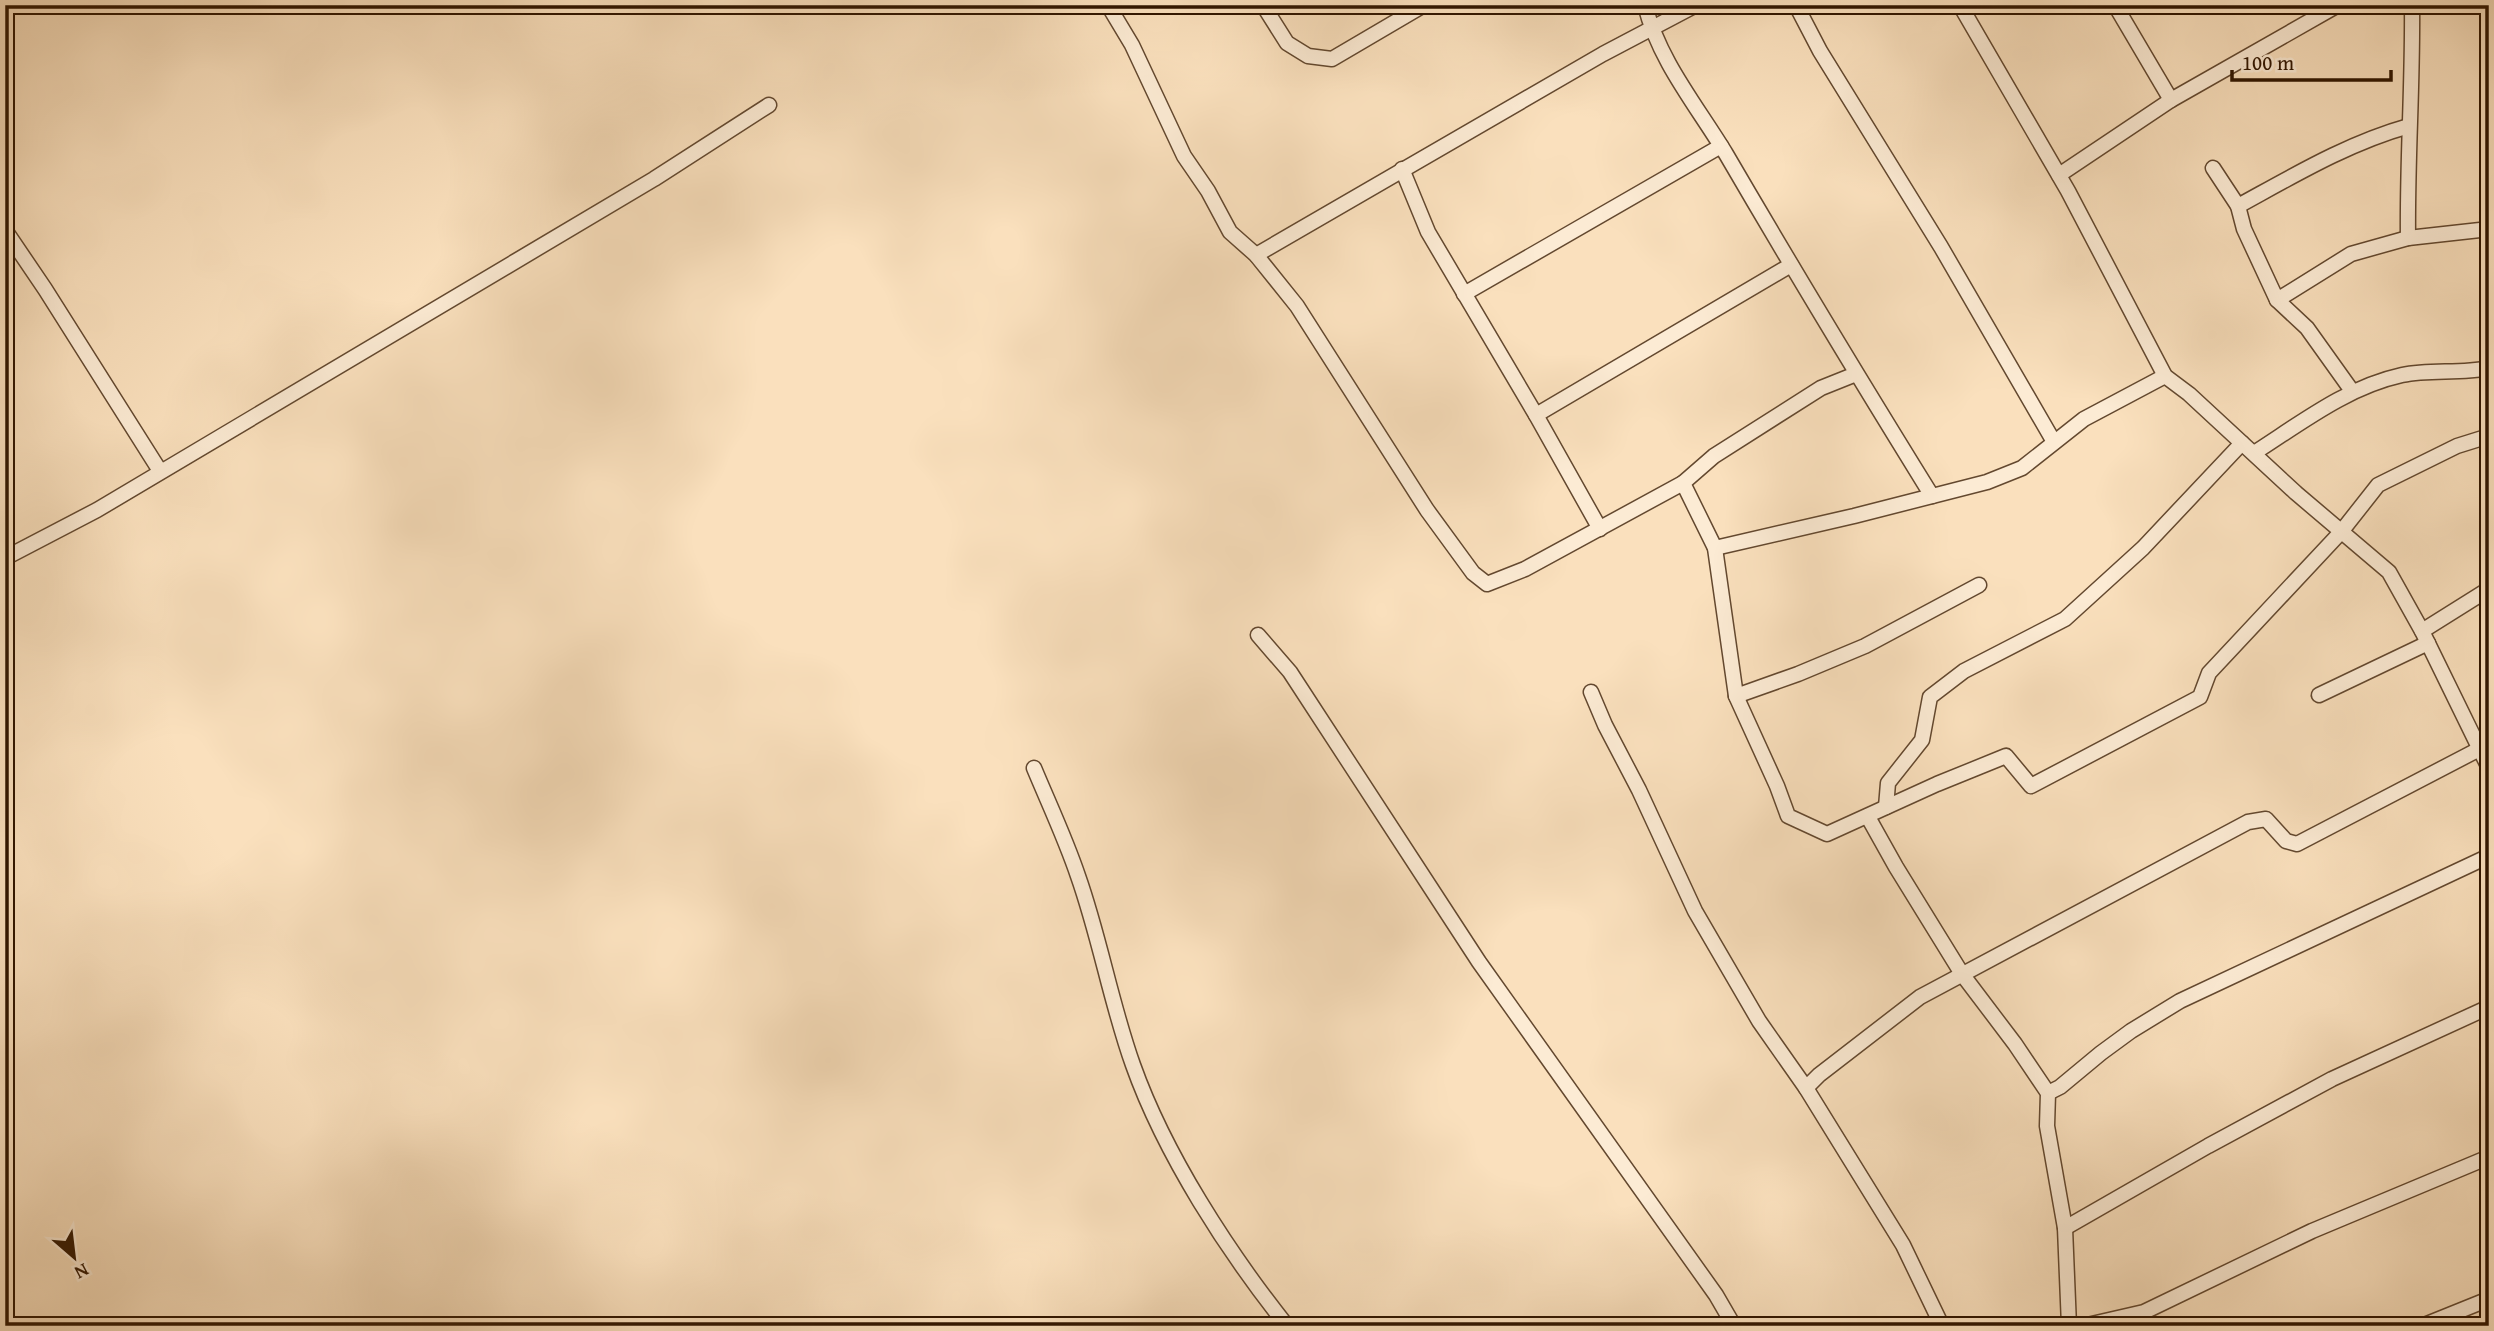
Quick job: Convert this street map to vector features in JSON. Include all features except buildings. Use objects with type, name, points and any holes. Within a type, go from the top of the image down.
[{"type":"street","points":[[1108,5],[1132,46],[1184,156],[1208,191],[1230,232],[1256,255],[1297,306],[1427,510],[1473,573],[1486,583],[1525,569],[1683,483],[1714,456],[1810,394],[1856,374]]},
{"type":"street","points":[[1263,5],[1287,43],[1308,56],[1332,59],[1422,6]]},
{"type":"street","points":[[1645,5],[1651,28],[1693,106],[1721,146],[1932,496]]},
{"type":"street","points":[[1256,255],[1402,169],[1696,5]]},
{"type":"street","points":[[1796,5],[1820,51],[1941,247],[2054,442]]},
{"type":"street","points":[[1960,5],[2059,175],[2165,376],[2189,394],[2389,572],[2484,747],[2489,768]]},
{"type":"street","points":[[2115,5],[2171,100]]},
{"type":"street","points":[[2059,175],[2171,100],[2338,5]]},
{"type":"street","points":[[2408,238],[2412,5]]},
{"type":"street","points":[[5,558],[97,510],[654,179],[769,104]]},
{"type":"street","points":[[2238,206],[2350,148],[2409,126]]},
{"type":"street","points":[[1464,294],[1721,146]]},
{"type":"street","points":[[2213,168],[2238,206],[2244,229],[2277,300],[2307,328],[2352,391]]},
{"type":"street","points":[[1402,169],[1428,232],[1600,529]]},
{"type":"street","points":[[2277,300],[2351,254],[2408,238],[2489,229]]},
{"type":"street","points":[[5,230],[160,471]]},
{"type":"street","points":[[1536,415],[1791,265]]},
{"type":"street","points":[[2254,453],[2352,391],[2403,375],[2489,369]]},
{"type":"street","points":[[1714,548],[1987,482],[2022,468],[2084,419],[2165,376]]},
{"type":"street","points":[[1683,483],[1714,548],[1736,696],[1777,786],[1788,817],[1828,834],[2006,756],[2031,786],[2200,696],[2209,673],[2341,532],[2378,485],[2457,446],[2489,436]]},
{"type":"street","points":[[1885,807],[1888,783],[1922,740],[1930,697],[1965,671],[2002,654],[2065,618],[2143,548],[2242,443]]},
{"type":"street","points":[[1736,696],[1865,646],[1979,585]]},
{"type":"street","points":[[2319,695],[2425,637],[2489,589]]},
{"type":"street","points":[[1258,635],[1290,672],[1479,962],[1716,1295],[1734,1326]]},
{"type":"street","points":[[1591,692],[1695,911],[1759,1021],[1806,1088],[1903,1245],[1942,1326]]},
{"type":"street","points":[[1806,1088],[1920,998],[2248,822],[2266,819],[2286,841],[2297,844],[2484,747]]},
{"type":"street","points":[[1034,768],[1078,874],[1134,1066],[1155,1116],[1223,1238],[1251,1281],[1287,1326]]},
{"type":"street","points":[[1868,817],[1962,974],[2048,1093],[2047,1126],[2062,1197],[2065,1228],[2069,1326]]},
{"type":"street","points":[[2048,1093],[2060,1087],[2131,1031],[2180,1001],[2489,856]]},
{"type":"street","points":[[2065,1228],[2332,1079],[2489,1007]]},
{"type":"street","points":[[2083,1326],[2144,1312],[2312,1231],[2489,1157]]},
{"type":"street","points":[[2422,1326],[2489,1299]]}]
